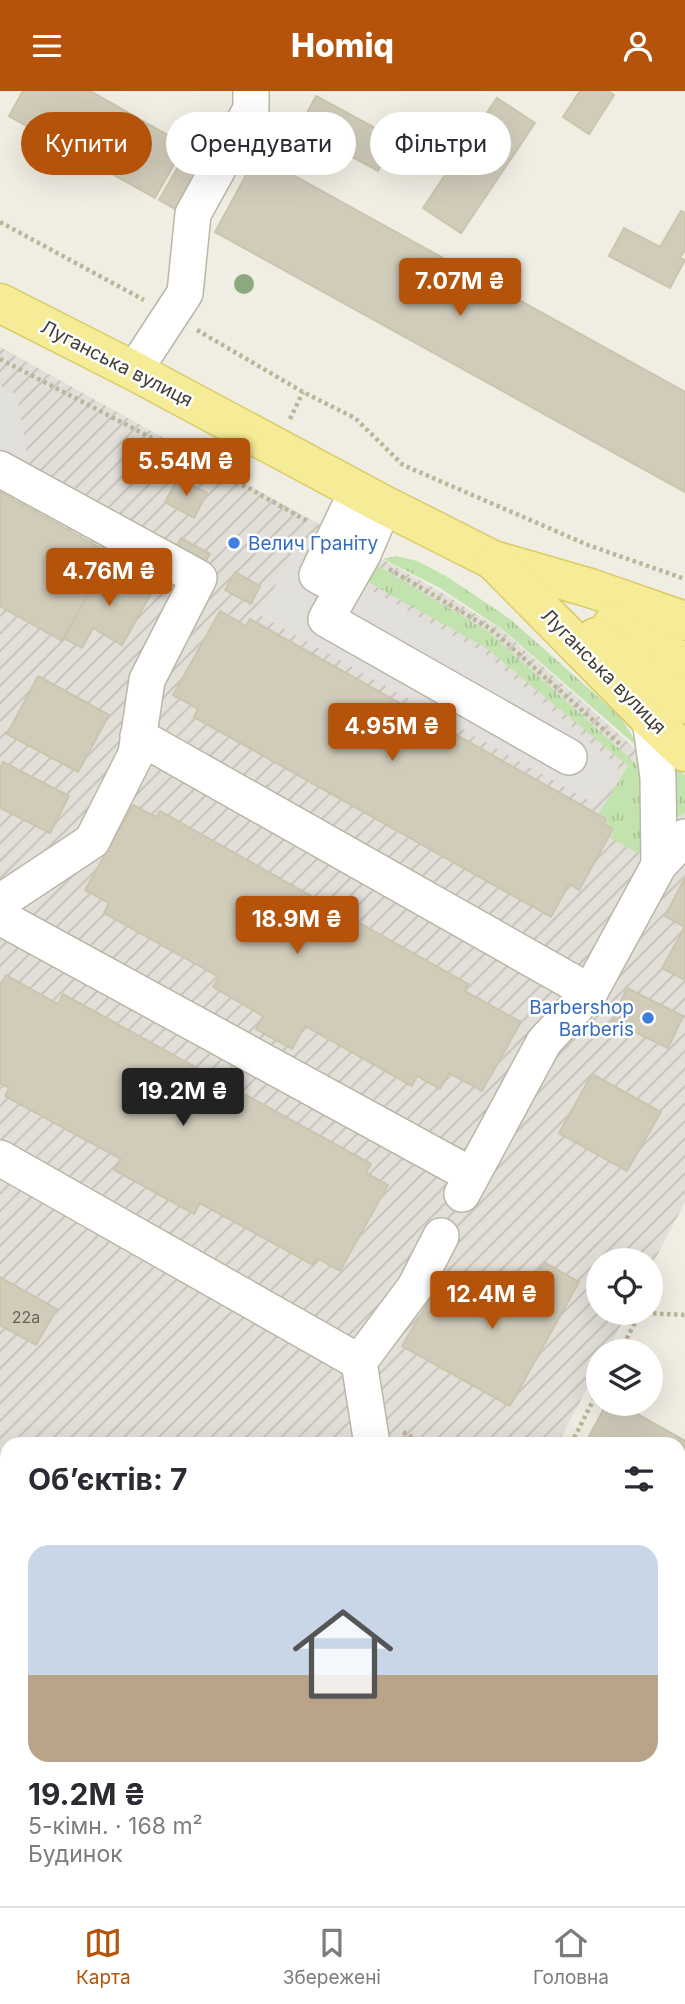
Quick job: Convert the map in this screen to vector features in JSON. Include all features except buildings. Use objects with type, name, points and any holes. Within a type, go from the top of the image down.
[{"type":"main road","name":"Луганська вулиця","points":[[0,303],[493,560],[685,621]]},
{"type":"main road","name":"Луганська вулиця","points":[[493,560],[685,752]]},
{"type":"main road","points":[[493,560],[649,646],[685,662]]},
{"type":"main road","points":[[493,560],[685,703]]},
{"type":"street","points":[[134,371],[185,293],[193,213],[251,109],[251,91]]},
{"type":"street","points":[[0,469],[200,578],[147,680],[136,754],[92,841],[0,902]]},
{"type":"street","points":[[371,498],[330,582],[326,619],[569,757]]},
{"type":"street","points":[[650,719],[657,776],[659,865]]},
{"type":"street","points":[[138,736],[590,992]]},
{"type":"street","points":[[0,917],[467,1185],[544,1042],[590,992],[659,865],[685,837]]},
{"type":"street","points":[[0,1158],[359,1362]]},
{"type":"street","points":[[371,1437],[359,1362],[415,1287],[441,1235]]},
{"type":"path","points":[[0,222],[355,418],[403,465],[589,545],[685,579]]},
{"type":"path","points":[[0,359],[250,489],[492,629],[624,748]]},
{"type":"path","points":[[290,420],[303,391]]},
{"type":"path","points":[[663,1314],[685,1315]]},
{"type":"path","points":[[575,1437],[586,1415]]},
{"type":"shaded area","points":[[0,347],[436,589],[502,630],[685,793],[685,1202],[661,1248],[586,1248],[586,1325],[621,1325],[613,1339],[586,1339],[586,1390],[562,1437],[0,1437]]},
{"type":"shaded area","points":[[0,385],[17,395],[35,500],[0,481]]},
{"type":"shaded area","points":[[295,548],[484,653],[619,767],[595,804],[260,615]]},
{"type":"green space","points":[[396,556],[417,561],[446,576],[510,619],[621,717],[640,749],[503,630],[440,588],[383,559]]},
{"type":"green space","points":[[375,564],[489,632],[643,770],[644,856],[610,838],[615,829],[605,823],[608,819],[599,813],[628,766],[486,648],[359,577]]},
{"type":"green space","points":[[666,758],[685,775],[685,813],[673,818]]},
{"type":"place","name":"Велич Граніту","points":[[234,543]]},
{"type":"place","name":"Barbershop Barberis","points":[[648,1018]]}]
